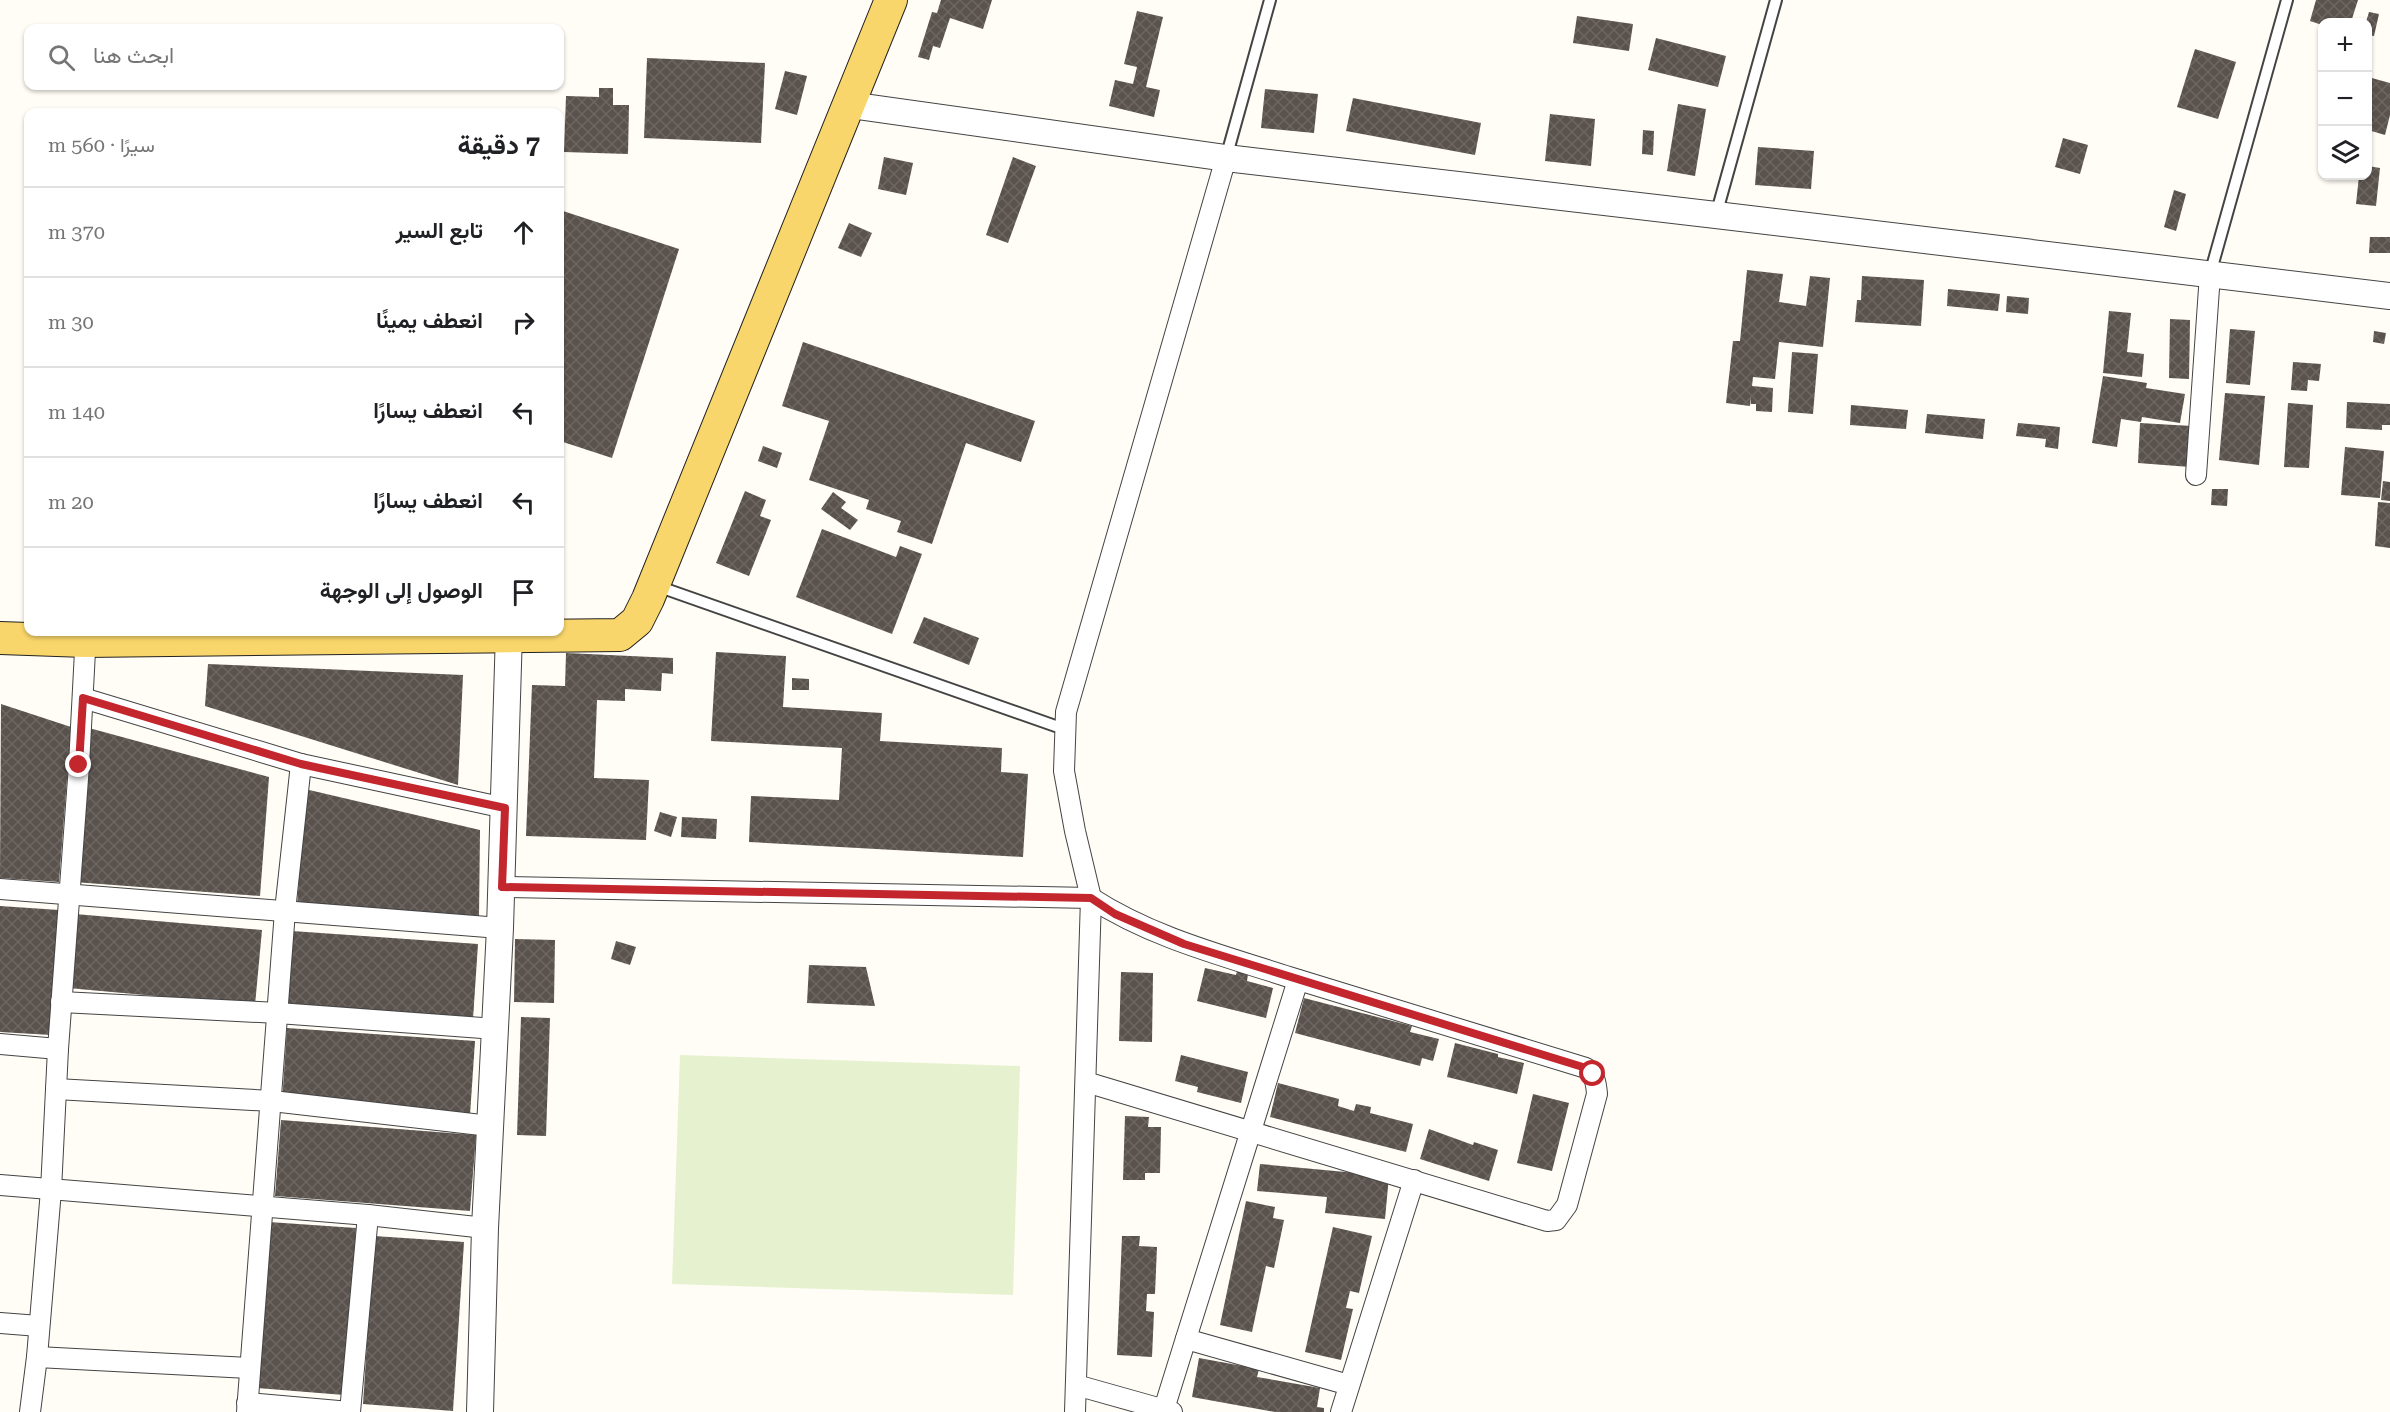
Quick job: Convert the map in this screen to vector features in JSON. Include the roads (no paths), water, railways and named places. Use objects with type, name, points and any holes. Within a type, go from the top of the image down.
[{"type":"main road","points":[[564,634],[620,635],[637,621],[850,105],[891,0]]},
{"type":"main road","points":[[564,622],[618,621],[650,592]]},
{"type":"main road","points":[[0,626],[24,627]]},
{"type":"main road","points":[[0,638],[85,636]]},
{"type":"street","points":[[850,105],[1226,158],[1716,214],[2390,296]]},
{"type":"street","points":[[1075,1412],[1091,898],[1068,801],[1064,771],[1064,729],[1068,697],[1226,158]]},
{"type":"street","points":[[2196,475],[2210,274]]},
{"type":"street","points":[[30,1412],[37,1358],[51,1190],[68,893],[83,698],[85,636]]},
{"type":"street","points":[[480,1412],[485,1228],[501,928],[508,636]]},
{"type":"street","points":[[83,698],[301,764],[505,808]]},
{"type":"street","points":[[301,764],[285,911],[247,1408],[350,1412],[368,1215]]},
{"type":"street","points":[[502,887],[1091,898],[1115,914],[1184,944],[1586,1068],[1593,1074],[1596,1094],[1568,1205],[1557,1220],[1547,1221],[1086,1082]]},
{"type":"street","points":[[0,889],[501,928]]},
{"type":"street","points":[[1076,1385],[1168,1411],[1186,1339],[1298,980]]},
{"type":"street","points":[[61,1002],[278,1013],[496,1029]]},
{"type":"street","points":[[0,1044],[58,1049]]},
{"type":"street","points":[[56,1089],[272,1101],[490,1126]]},
{"type":"street","points":[[1341,1412],[1414,1180]]},
{"type":"street","points":[[0,1185],[368,1215],[485,1228]]},
{"type":"street","points":[[0,1323],[39,1326]]},
{"type":"street","points":[[1186,1339],[1349,1385]]},
{"type":"street","points":[[37,1358],[249,1368]]},
{"type":"lane","points":[[1226,158],[1270,0]]},
{"type":"lane","points":[[1716,214],[1776,0]]},
{"type":"lane","points":[[2210,274],[2287,0]]},
{"type":"lane","points":[[650,592],[1064,729]]}]
